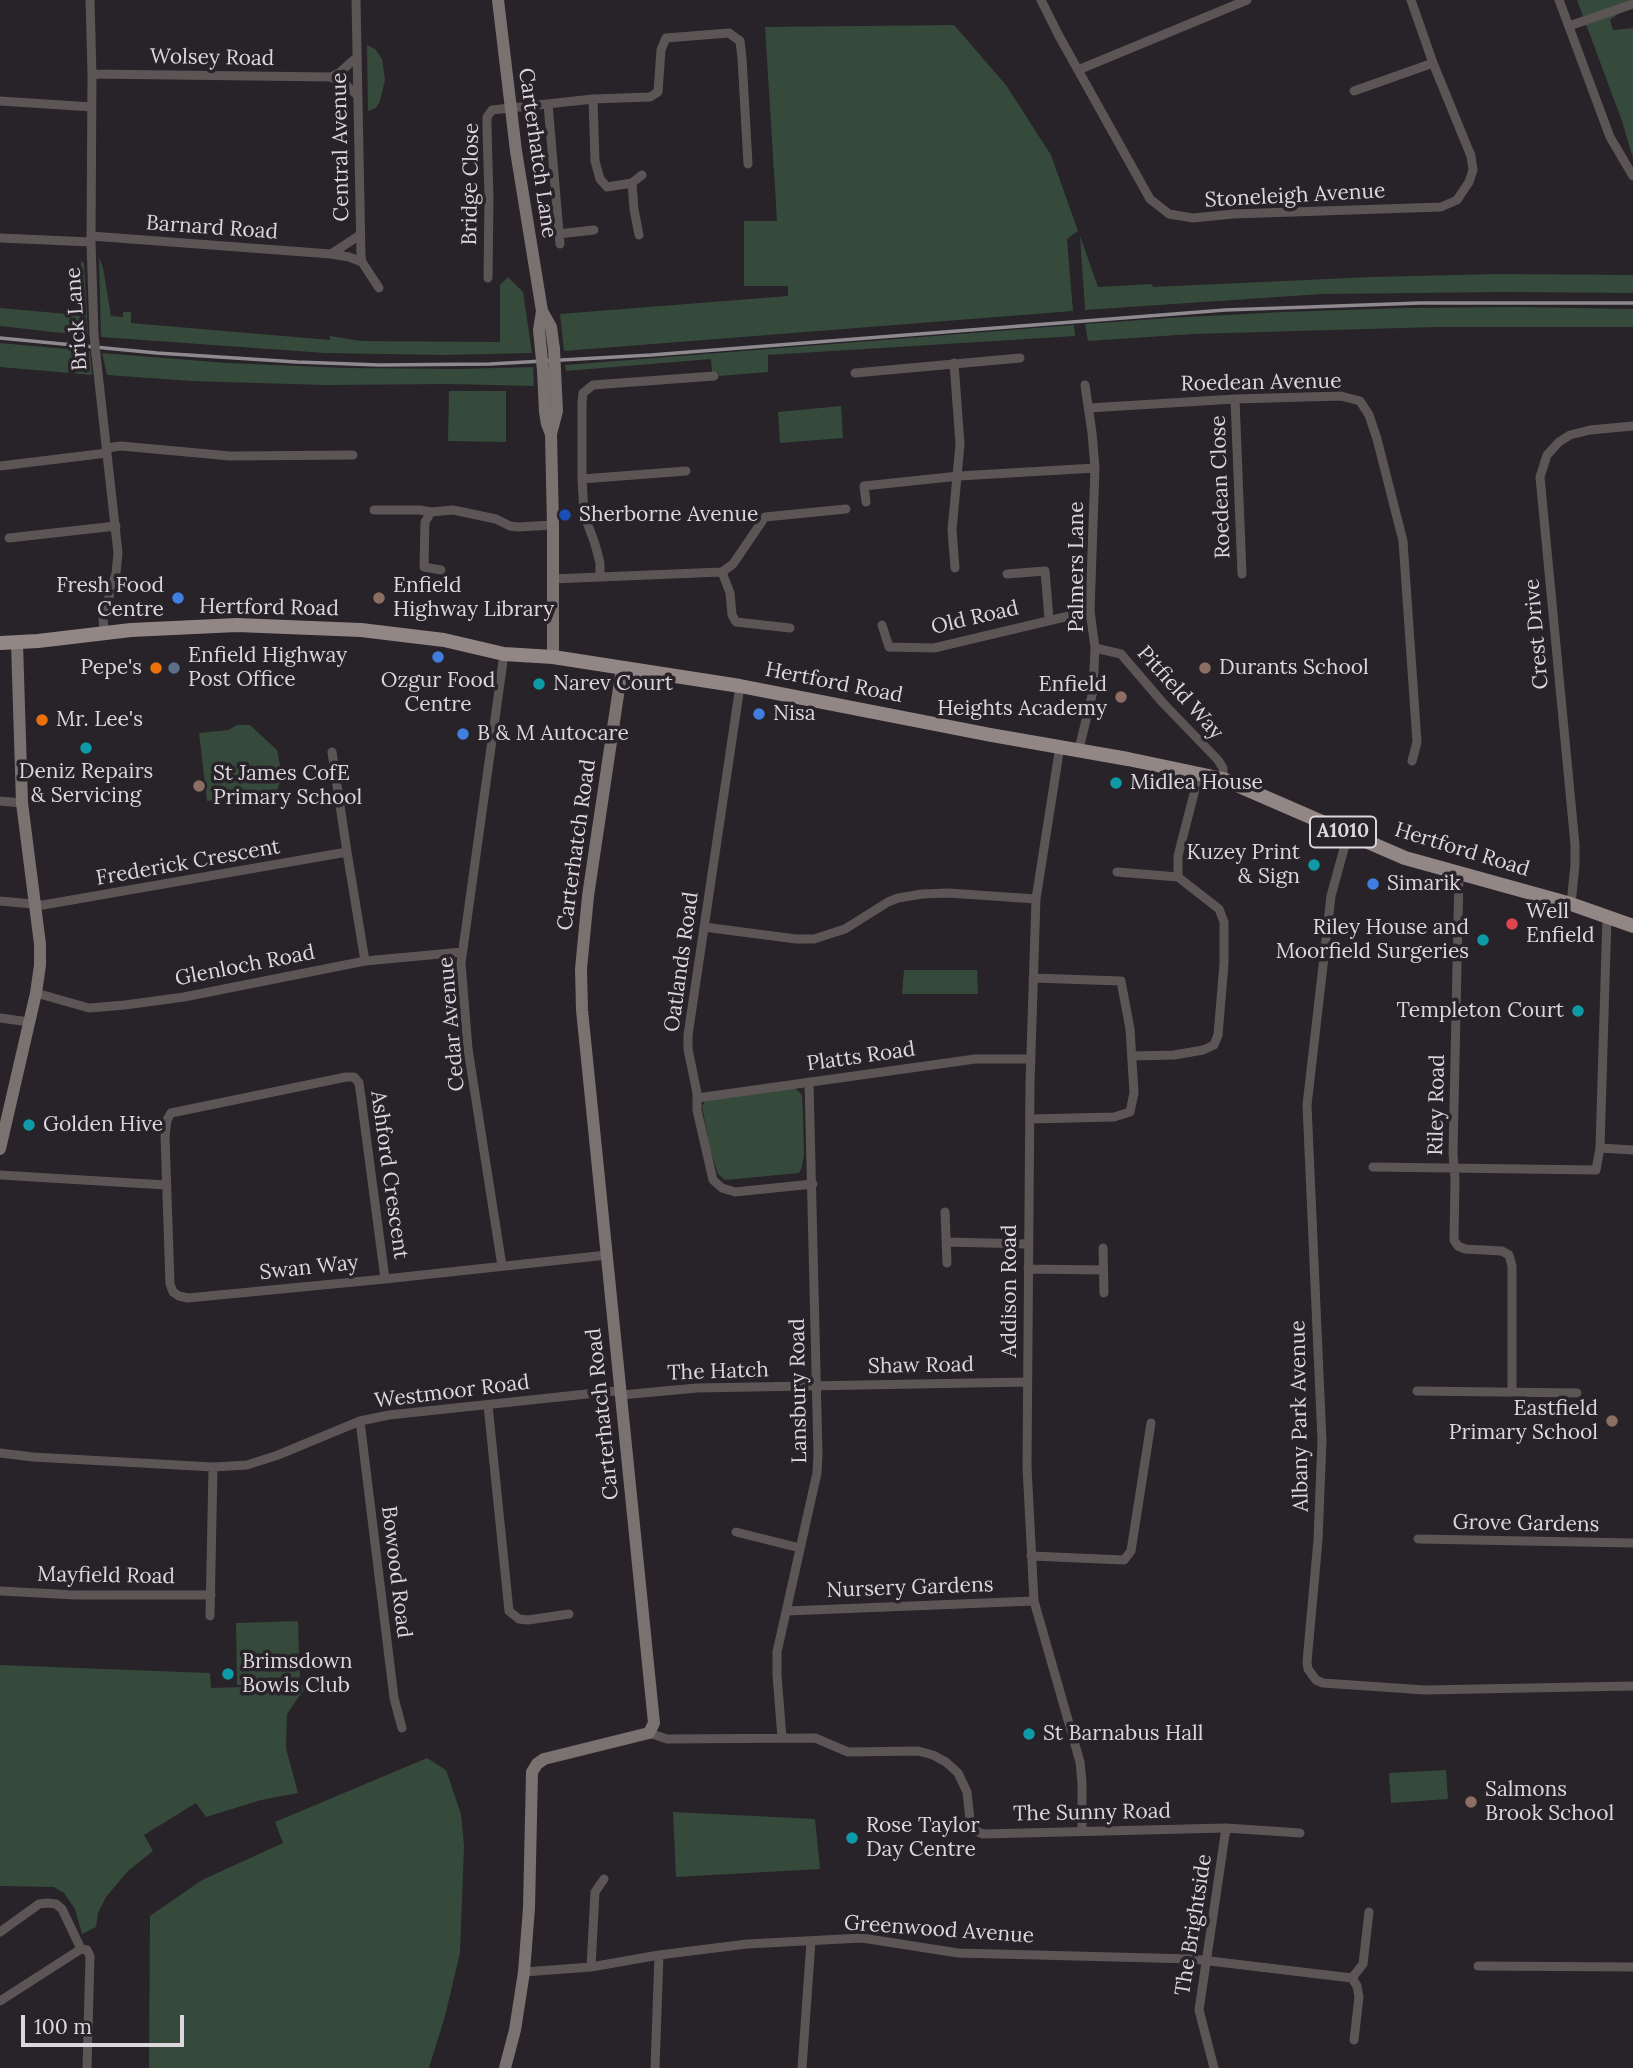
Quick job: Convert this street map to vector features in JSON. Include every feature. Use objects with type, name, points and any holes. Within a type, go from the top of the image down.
[{"type":"main road","name":"Hertford Road","points":[[0,643],[237,625],[361,630],[444,640],[504,654],[553,657],[740,686],[991,735],[1079,749],[1223,779],[1405,858],[1570,904],[1633,926]]},
{"type":"street","name":"Brick Lane","points":[[90,0],[94,335],[118,564],[103,617],[104,633]]},
{"type":"street","name":"Central Avenue","points":[[356,0],[362,262],[379,288]]},
{"type":"street","name":"Carterhatch Lane","points":[[498,0],[510,107],[542,311],[551,327],[547,350],[557,411],[551,434],[553,657]]},
{"type":"street","name":"Stoneleigh Avenue","points":[[1041,0],[1150,198],[1169,214],[1193,218],[1258,213],[1441,207],[1457,200],[1469,182],[1473,170],[1471,156],[1411,0]]},
{"type":"street","points":[[1078,70],[1247,0]]},
{"type":"street","points":[[1559,0],[1610,137],[1633,176]]},
{"type":"street","points":[[1569,26],[1633,4]]},
{"type":"street","points":[[510,107],[650,97],[659,92],[660,50],[666,38],[729,33],[740,41],[748,163]]},
{"type":"street","points":[[331,77],[339,74],[358,57]]},
{"type":"street","points":[[1354,91],[1433,63]]},
{"type":"street","name":"Wolsey Road","points":[[92,74],[331,77]]},
{"type":"street","points":[[331,77],[358,96]]},
{"type":"street","points":[[593,99],[595,161],[600,180],[607,187],[632,183],[642,175]]},
{"type":"street","points":[[0,101],[92,107]]},
{"type":"street","name":"Carterhatch Lane","points":[[548,104],[560,244]]},
{"type":"street","name":"Bridge Close","points":[[488,278],[487,117],[492,110],[510,107]]},
{"type":"street","points":[[632,183],[639,235]]},
{"type":"street","name":"Carterhatch Lane","points":[[558,234],[594,230]]},
{"type":"street","points":[[331,254],[360,234]]},
{"type":"street","name":"Barnard Road","points":[[0,238],[91,239],[331,254],[362,262]]},
{"type":"street","points":[[855,373],[1020,358]]},
{"type":"street","points":[[954,363],[960,444],[952,530],[955,568]]},
{"type":"street","points":[[600,576],[600,563],[584,514],[583,393],[593,385],[714,376]]},
{"type":"street","name":"Palmers Lane","points":[[1079,749],[1093,691],[1095,648],[1090,611],[1095,468],[1085,385]]},
{"type":"street","name":"Roedean Avenue","points":[[1089,408],[1341,396],[1360,401],[1369,415],[1403,541],[1417,742],[1412,761]]},
{"type":"street","name":"Roedean Close","points":[[1235,399],[1242,574]]},
{"type":"street","name":"Crest Drive","points":[[1570,904],[1575,845],[1540,477],[1547,455],[1570,435],[1590,430],[1633,426]]},
{"type":"street","points":[[0,466],[106,451],[121,446],[230,456],[353,455]]},
{"type":"street","points":[[866,502],[864,486],[959,476],[1095,468]]},
{"type":"street","points":[[582,479],[686,471]]},
{"type":"street","points":[[552,579],[722,572],[733,564],[762,513],[846,509]]},
{"type":"street","points":[[374,510],[453,510],[496,519],[510,526],[553,525]]},
{"type":"street","points":[[431,512],[425,522],[424,567],[441,570]]},
{"type":"street","points":[[9,538],[116,526]]},
{"type":"street","name":"Old Road","points":[[1007,574],[1045,571],[1049,620]]},
{"type":"street","points":[[722,572],[736,622],[790,628]]},
{"type":"street","name":"Old Road","points":[[882,625],[889,647],[934,648],[1090,611]]},
{"type":"street","points":[[0,1149],[40,965],[40,944],[22,803],[17,643]]},
{"type":"street","name":"Pitfield Way","points":[[1095,648],[1121,654],[1218,760],[1223,768],[1223,779]]},
{"type":"street","name":"Cedar Avenue","points":[[502,1266],[468,1049],[461,951],[504,654]]},
{"type":"street","name":"Carterhatch Road","points":[[622,668],[588,896],[581,969],[585,1047],[654,1723],[649,1733]]},
{"type":"street","name":"Oatlands Road","points":[[740,686],[688,1049],[697,1110],[713,1180],[722,1188],[735,1192],[813,1184]]},
{"type":"street","name":"Addison Road","points":[[1060,746],[1036,900],[1027,1244],[1027,1467],[1034,1601],[1080,1762],[1082,1831]]},
{"type":"street","points":[[332,752],[365,961]]},
{"type":"street","points":[[1178,877],[1178,856],[1199,774]]},
{"type":"street","points":[[0,801],[22,803]]},
{"type":"street","name":"Albany Park Avenue","points":[[1348,834],[1331,896],[1307,1105],[1322,1441],[1308,1669],[1316,1680],[1324,1683],[1425,1690],[1633,1686]]},
{"type":"street","name":"Frederick Crescent","points":[[0,901],[43,905],[346,852]]},
{"type":"street","points":[[1117,872],[1178,877],[1219,909],[1224,922],[1224,964],[1218,1035],[1214,1045],[1203,1051],[1174,1055],[1132,1056]]},
{"type":"street","name":"Riley Road","points":[[1459,874],[1454,1240],[1458,1246],[1465,1249],[1502,1251],[1509,1255],[1512,1266],[1512,1392]]},
{"type":"street","points":[[704,927],[814,939],[845,929],[898,898],[948,893],[1036,900]]},
{"type":"street","points":[[1373,1167],[1596,1170],[1600,1148],[1607,916]]},
{"type":"street","name":"Glenloch Road","points":[[36,993],[89,1007],[125,1005],[184,997],[365,961],[461,951]]},
{"type":"street","points":[[1030,1119],[1114,1117],[1129,1112],[1134,1093],[1132,1056],[1121,981],[1034,978]]},
{"type":"street","points":[[0,1018],[29,1022]]},
{"type":"street","name":"Platts Road","points":[[697,1098],[975,1059],[1031,1059]]},
{"type":"street","name":"Ashford Crescent","points":[[165,1136],[167,1120],[171,1113],[354,1077],[359,1083],[385,1279]]},
{"type":"street","name":"Lansbury Road","points":[[782,1738],[777,1652],[817,1473],[809,1082]]},
{"type":"street","name":"Swan Way","points":[[165,1136],[170,1284],[173,1292],[179,1296],[188,1298],[607,1255]]},
{"type":"street","points":[[1600,1148],[1633,1150]]},
{"type":"street","points":[[0,1175],[166,1185]]},
{"type":"street","points":[[946,1212],[947,1263]]},
{"type":"street","points":[[947,1242],[1027,1244]]},
{"type":"street","points":[[1103,1248],[1104,1293]]},
{"type":"street","points":[[1027,1269],[1103,1270]]},
{"type":"street","name":"Shaw Road","points":[[817,1386],[1027,1382]]},
{"type":"street","name":"The Hatch","points":[[621,1395],[697,1388],[817,1386]]},
{"type":"street","name":"Westmoor Road","points":[[0,1453],[213,1467],[247,1465],[278,1455],[360,1420],[614,1391],[621,1395]]},
{"type":"street","points":[[1417,1391],[1577,1393]]},
{"type":"street","points":[[488,1405],[509,1611],[519,1619],[528,1620],[569,1615]]},
{"type":"street","name":"Bowood Road","points":[[360,1420],[394,1698],[402,1728]]},
{"type":"street","points":[[1031,1556],[1124,1560],[1131,1551],[1151,1423]]},
{"type":"street","points":[[210,1616],[213,1467]]},
{"type":"street","points":[[736,1532],[800,1548]]},
{"type":"street","name":"Grove Gardens","points":[[1418,1539],[1633,1544]]},
{"type":"street","name":"Mayfield Road","points":[[0,1591],[76,1595],[211,1595]]},
{"type":"street","name":"Nursery Gardens","points":[[787,1611],[1034,1601]]},
{"type":"street","points":[[505,2068],[515,2030],[524,1972],[529,1908],[531,1779],[534,1768],[544,1759],[649,1733]]},
{"type":"street","name":"The Sunny Road","points":[[649,1733],[667,1739],[816,1738],[848,1752],[918,1751],[933,1755],[958,1773],[967,1792],[971,1829],[983,1834],[1226,1828],[1300,1833]]},
{"type":"street","name":"The Brightside","points":[[1214,2068],[1199,2015],[1226,1828]]},
{"type":"street","points":[[591,1967],[595,1892],[604,1880]]},
{"type":"street","points":[[0,1932],[39,1904],[56,1904],[62,1909],[81,1950]]},
{"type":"street","points":[[1354,2040],[1359,1997],[1352,1978],[1363,1964],[1369,1912]]},
{"type":"street","name":"Greenwood Avenue","points":[[524,1972],[591,1967],[747,1944],[862,1938],[958,1953],[1207,1961],[1352,1978]]},
{"type":"street","points":[[802,2068],[811,1941]]},
{"type":"street","points":[[0,2001],[81,1950],[87,1950],[90,1956],[87,2068]]},
{"type":"street","points":[[655,2068],[659,1955]]},
{"type":"street","points":[[1478,1966],[1633,1967]]},
{"type":"green space","points":[[1577,0],[1633,0],[1633,3],[1610,20],[1613,30],[1633,28],[1633,159],[1622,121]]},
{"type":"green space","points":[[954,25],[1006,85],[1051,155],[1078,231],[1067,239],[1073,311],[564,351],[560,314],[788,296],[788,286],[744,286],[744,221],[777,221],[765,27]]},
{"type":"green space","points":[[367,45],[375,49],[382,59],[385,80],[380,101],[376,108],[368,111]]},
{"type":"green space","points":[[1080,236],[1098,287],[1499,274],[1633,275],[1633,293],[1322,294],[1085,310]]},
{"type":"green space","points":[[99,257],[111,316],[123,317],[123,312],[131,312],[131,323],[330,340],[330,336],[361,341],[500,342],[500,285],[508,277],[523,292],[532,353],[325,353],[101,337]]},
{"type":"green space","points":[[81,261],[84,263],[88,336],[0,326],[0,308],[79,315]]},
{"type":"green space","points":[[1518,307],[1633,309],[1633,327],[1437,327],[1193,334],[1088,341],[1085,324],[1283,312]]},
{"type":"green space","points":[[1074,325],[1075,336],[768,355],[768,372],[719,376],[718,372],[712,372],[711,359],[566,371],[565,365]]},
{"type":"green space","points":[[0,343],[90,351],[92,375],[0,367]]},
{"type":"green space","points":[[102,353],[227,363],[344,368],[533,367],[534,386],[325,385],[191,381],[107,375]]},
{"type":"green space","points":[[449,391],[506,391],[506,442],[448,441]]},
{"type":"green space","points":[[841,406],[843,438],[780,443],[778,412]]},
{"type":"green space","points":[[237,725],[250,725],[277,750],[282,775],[277,791],[207,801],[199,733],[228,730]]},
{"type":"green space","points":[[904,970],[977,970],[978,994],[902,994]]},
{"type":"green space","points":[[795,1088],[802,1095],[804,1154],[799,1173],[725,1180],[718,1174],[710,1149],[702,1106],[705,1101]]},
{"type":"green space","points":[[298,1621],[300,1683],[237,1685],[236,1623]]},
{"type":"green space","points":[[0,1665],[210,1673],[211,1688],[307,1685],[287,1714],[286,1748],[298,1793],[261,1800],[206,1817],[196,1803],[144,1835],[153,1851],[128,1871],[106,1897],[98,1913],[96,1927],[82,1934],[75,1909],[64,1893],[54,1887],[0,1886]]},
{"type":"green space","points":[[427,1758],[446,1770],[461,1814],[464,1846],[460,1953],[429,2068],[149,2068],[150,1916],[202,1880],[283,1843],[275,1822]]},
{"type":"green space","points":[[1446,1770],[1448,1799],[1391,1803],[1389,1773]]},
{"type":"green space","points":[[673,1812],[815,1819],[820,1869],[676,1877]]},
{"type":"railway","points":[[0,338],[157,353],[297,362],[379,365],[490,364],[651,355],[1225,310],[1420,303],[1633,303]]},
{"type":"place","name":"Sherborne Avenue","points":[[565,515]]},
{"type":"place","name":"Fresh Food Centre","points":[[178,598]]},
{"type":"place","name":"Enfield Highway Library","points":[[379,598]]},
{"type":"place","name":"Ozgur Food Centre","points":[[438,657]]},
{"type":"place","name":"Pepe's","points":[[156,668]]},
{"type":"place","name":"Enfield Highway Post Office","points":[[174,668]]},
{"type":"place","name":"Durants School","points":[[1205,668]]},
{"type":"place","name":"Narev Court","points":[[539,684]]},
{"type":"place","name":"Enfield Heights Academy","points":[[1121,697]]},
{"type":"place","name":"Nisa","points":[[759,714]]},
{"type":"place","name":"Mr. Lee's","points":[[42,720]]},
{"type":"place","name":"B & M Autocare","points":[[463,734]]},
{"type":"place","name":"Deniz Repairs & Servicing","points":[[86,748]]},
{"type":"place","name":"Midlea House","points":[[1116,783]]},
{"type":"place","name":"St James CofE Primary School","points":[[199,786]]},
{"type":"place","name":"Kuzey Print & Sign","points":[[1314,865]]},
{"type":"place","name":"Simarik","points":[[1373,884]]},
{"type":"place","name":"Well Enfield","points":[[1512,924]]},
{"type":"place","name":"Riley House and Moorfield Surgeries","points":[[1483,940]]},
{"type":"place","name":"Templeton Court","points":[[1578,1011]]},
{"type":"place","name":"Golden Hive","points":[[29,1125]]},
{"type":"place","name":"Eastfield Primary School","points":[[1612,1421]]},
{"type":"place","name":"Brimsdown Bowls Club","points":[[228,1674]]},
{"type":"place","name":"St Barnabus Hall","points":[[1029,1734]]},
{"type":"place","name":"Salmons Brook School","points":[[1471,1802]]},
{"type":"place","name":"Rose Taylor Day Centre","points":[[852,1838]]}]
